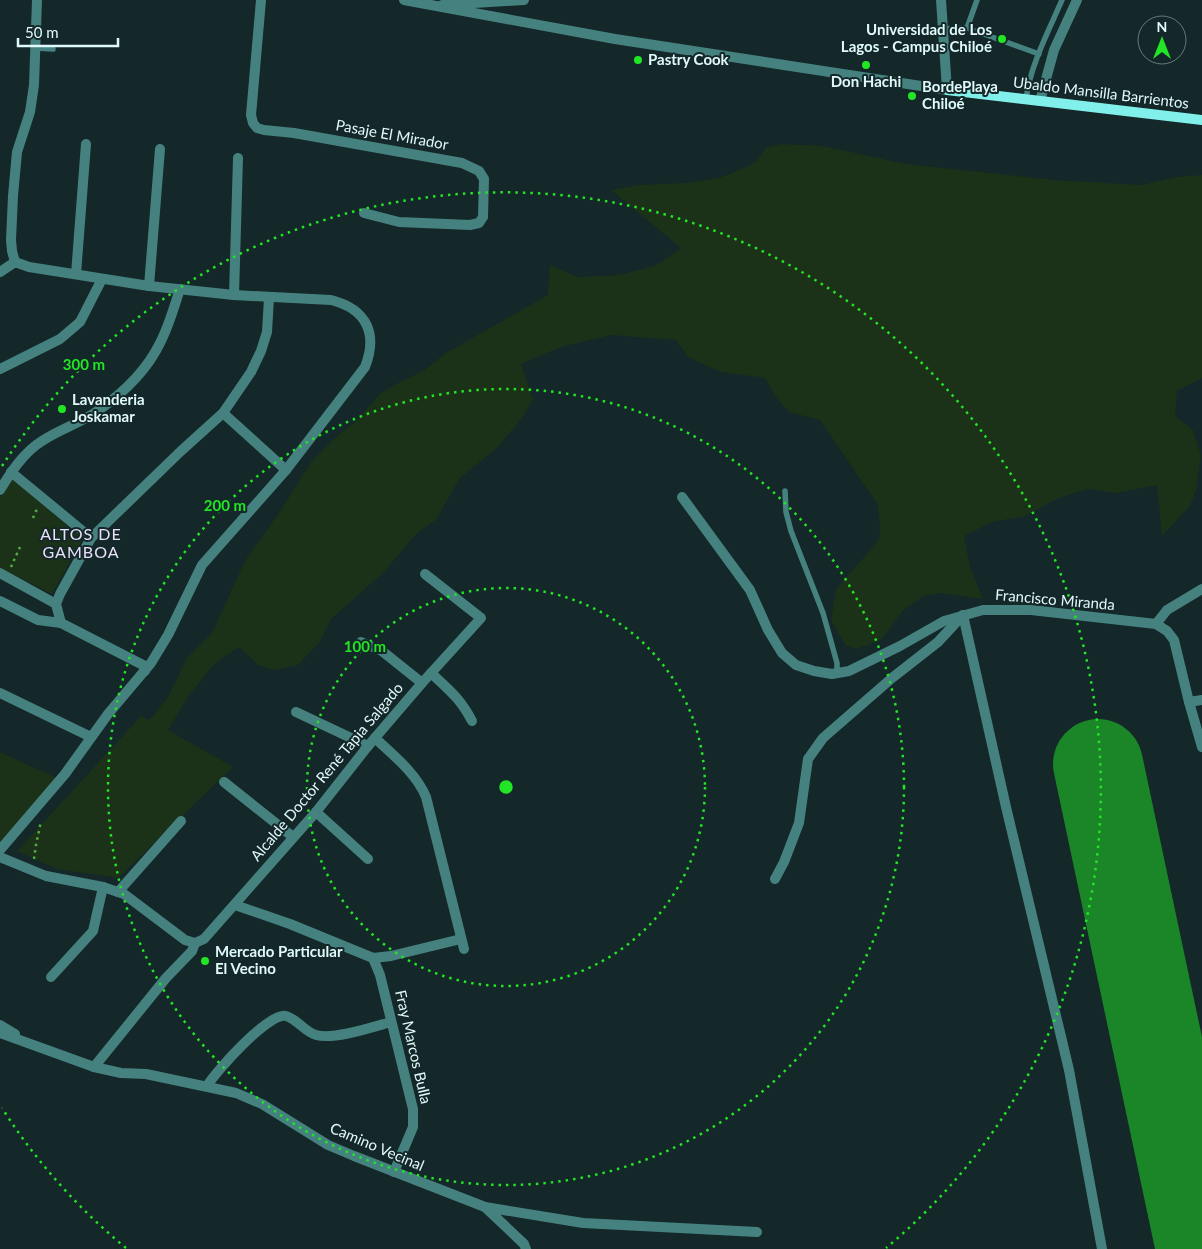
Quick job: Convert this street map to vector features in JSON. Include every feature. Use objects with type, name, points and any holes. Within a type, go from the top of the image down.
[{"type":"main road","name":"Ubaldo Mansilla Barrientos","points":[[947,90],[1202,120]]},
{"type":"street","points":[[0,850],[65,774],[91,737],[145,670],[152,664],[202,565],[286,470],[365,367],[369,357],[371,337],[362,318],[343,303],[331,300],[269,298],[148,286],[29,267],[16,262],[11,240],[13,196],[17,152],[30,112],[34,85],[37,0]]},
{"type":"street","name":"Pasaje El Mirador","points":[[261,0],[251,115],[253,123],[257,128],[462,163],[479,171],[484,179],[483,218],[480,223],[470,225],[399,222],[364,214]]},
{"type":"street","name":"Ubaldo Mansilla Barrientos","points":[[404,0],[616,39],[947,90]]},
{"type":"street","points":[[438,5],[524,0]]},
{"type":"street","points":[[941,0],[947,90]]},
{"type":"street","points":[[1040,101],[1054,50],[1077,0]]},
{"type":"street","points":[[76,274],[86,144]]},
{"type":"street","points":[[148,286],[160,149]]},
{"type":"street","points":[[234,295],[238,158]]},
{"type":"street","points":[[0,272],[16,262]]},
{"type":"street","points":[[0,369],[60,339],[80,322],[102,279]]},
{"type":"street","points":[[0,490],[11,472],[26,454],[41,441],[98,411],[119,395],[136,377],[160,345],[180,289]]},
{"type":"street","points":[[61,624],[56,604],[91,538],[181,450],[223,412],[251,372],[267,332],[269,298]]},
{"type":"street","points":[[223,412],[286,470]]},
{"type":"street","points":[[11,472],[91,538]]},
{"type":"street","name":"Francisco Miranda","points":[[682,497],[750,590],[768,630],[782,653],[796,665],[814,672],[849,672],[944,621],[983,610],[1030,610],[1156,624]]},
{"type":"street","name":"Alcalde Doctor René Tapia Salgado","points":[[94,1067],[166,978],[192,951],[195,943],[204,939],[235,905],[316,812],[371,742],[422,682],[481,618],[426,574]]},
{"type":"street","points":[[4,575],[56,604]]},
{"type":"street","points":[[1202,589],[1166,610],[1156,624],[1167,631],[1174,640],[1202,747]]},
{"type":"street","points":[[0,601],[38,620],[61,624],[143,665],[145,670]]},
{"type":"street","points":[[775,879],[784,862],[799,823],[808,759],[822,738],[892,678],[938,642],[963,615]]},
{"type":"street","points":[[963,615],[1006,807],[1069,1070],[1102,1249]]},
{"type":"street","points":[[361,642],[382,651],[422,682]]},
{"type":"street","points":[[431,673],[464,705],[472,721]]},
{"type":"street","points":[[0,693],[91,737]]},
{"type":"street","points":[[1189,702],[1202,700]]},
{"type":"street","points":[[235,905],[290,924],[373,958],[463,944],[426,798],[421,785],[408,769],[371,742],[296,712]]},
{"type":"street","points":[[224,782],[293,837]]},
{"type":"street","points":[[316,812],[368,859]]},
{"type":"street","points":[[118,892],[181,821]]},
{"type":"street","points":[[0,857],[46,876],[124,894],[185,940],[195,943]]},
{"type":"street","points":[[51,978],[93,931],[102,888]]},
{"type":"street","name":"Fray Marcos Bulla","points":[[373,958],[380,975],[413,1109],[413,1127],[394,1172]]},
{"type":"street","points":[[207,1086],[213,1075],[232,1056],[264,1025],[278,1017],[286,1016],[315,1035],[352,1032],[391,1022]]},
{"type":"street","points":[[0,1025],[35,1047]]},
{"type":"street","name":"Camino Vecinal","points":[[0,1033],[94,1067],[120,1073],[146,1074],[236,1093],[262,1104],[328,1145],[485,1207],[583,1223],[757,1232]]},
{"type":"street","points":[[485,1207],[524,1244],[526,1249]]},
{"type":"lane","points":[[967,28],[977,0]]},
{"type":"lane","points":[[1026,99],[1039,54],[1062,0]]},
{"type":"lane","points":[[943,29],[967,28],[1039,54]]},
{"type":"lane","points":[[35,48],[53,48]]},
{"type":"lane","points":[[785,491],[786,512],[791,531],[823,613],[837,664],[837,673]]},
{"type":"path","points":[[4,575],[20,547]]},
{"type":"path","points":[[34,871],[36,845],[42,818]]},
{"type":"green space","points":[[781,144],[823,146],[906,164],[1054,180],[1141,185],[1177,177],[1202,175],[1202,378],[1177,391],[1175,416],[1193,430],[1201,456],[1196,490],[1190,506],[1162,536],[1157,485],[1117,493],[1088,489],[1059,498],[1025,516],[992,522],[964,536],[970,567],[983,599],[939,593],[924,596],[903,610],[881,640],[857,649],[846,646],[831,621],[836,589],[879,540],[878,505],[820,420],[789,412],[778,400],[765,378],[721,372],[688,357],[676,340],[611,335],[561,347],[521,364],[533,400],[522,418],[497,448],[460,478],[436,520],[417,533],[384,572],[331,619],[320,642],[298,665],[274,670],[258,665],[239,647],[215,663],[187,698],[168,730],[233,767],[118,878],[57,869],[17,851],[141,716],[148,720],[154,715],[169,695],[187,658],[212,633],[245,561],[281,510],[311,462],[337,436],[356,421],[381,393],[423,371],[446,353],[548,295],[550,265],[577,277],[619,275],[655,266],[681,248],[611,190],[640,185],[686,183],[719,178],[756,162],[766,148]]},
{"type":"green space","points":[[13,479],[83,539],[52,594],[0,568],[0,498]]},
{"type":"green space","points":[[0,752],[57,778],[0,845]]},
{"type":"runway","points":[[1098,764],[1201,1249]]},
{"type":"place","name":"Universidad de Los Lagos - Campus Chiloé","points":[[1002,39]]},
{"type":"place","name":"Pastry Cook","points":[[638,60]]},
{"type":"place","name":"Don Hachi","points":[[866,65]]},
{"type":"place","name":"BordePlaya Chiloé","points":[[912,96]]},
{"type":"place","name":"Lavanderia Joskamar","points":[[62,409]]},
{"type":"place","name":"Mercado Particular El Vecino","points":[[205,961]]},
{"type":"district","name":"ALTOS DE GAMBOA","points":[[81,543]]}]
